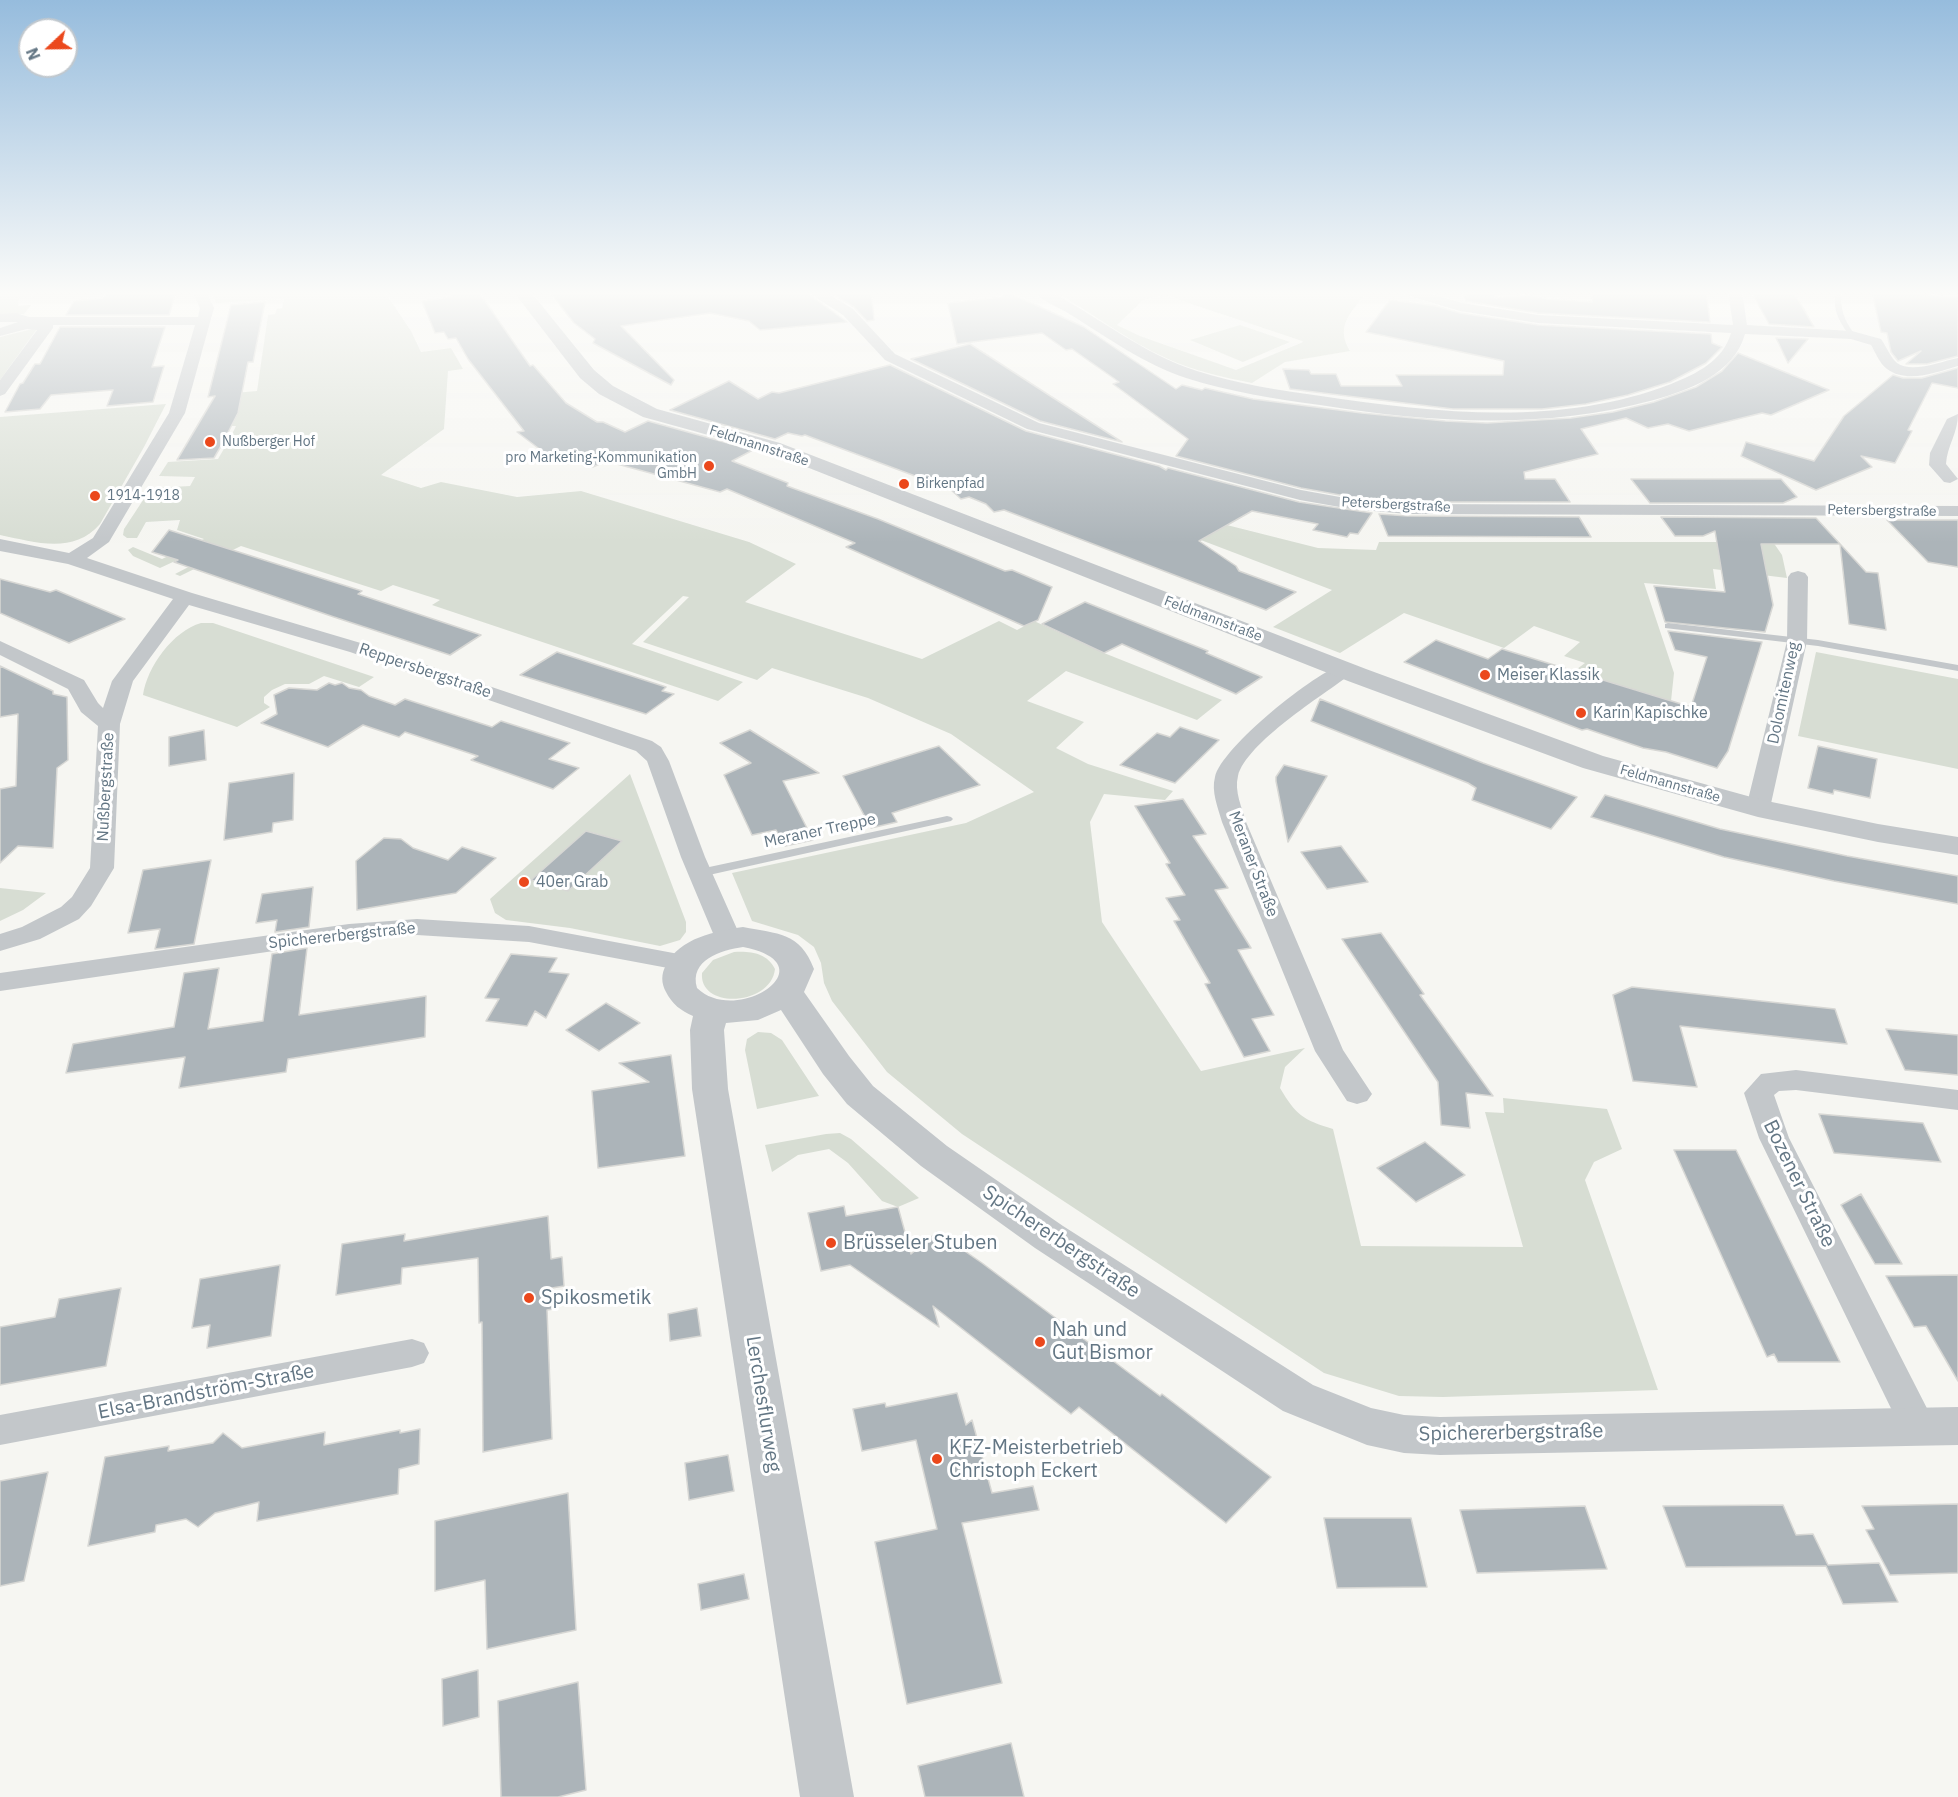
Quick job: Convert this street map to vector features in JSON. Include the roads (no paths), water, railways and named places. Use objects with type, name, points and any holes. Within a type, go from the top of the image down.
[{"type":"street","points":[[0,391],[12,375]]},
{"type":"street","points":[[72,559],[100,542],[177,413],[188,375]]},
{"type":"street","name":"Feldmannstraße","points":[[589,375],[616,396],[637,407],[772,447],[1344,670],[1593,762],[1758,808],[1878,833],[1958,846]]},
{"type":"street","name":"Petersbergstraße","points":[[927,375],[1033,426],[1308,497],[1377,507],[1958,512]]},
{"type":"street","points":[[1193,375],[1304,399],[1385,411],[1468,417],[1549,415],[1581,411],[1636,401],[1684,385],[1702,375]]},
{"type":"street","points":[[1958,419],[1953,422],[1936,458],[1937,465],[1954,476],[1950,492],[1958,502]]},
{"type":"street","name":"Reppersbergstraße","points":[[0,545],[72,559],[185,597],[357,648],[644,746],[653,752],[658,761],[700,873],[728,938]]},
{"type":"street","name":"Dolomitenweg","points":[[1758,808],[1797,641],[1798,577]]},
{"type":"street","name":"Nußbergstraße","points":[[0,943],[31,933],[70,913],[82,901],[102,868],[109,724],[123,681],[185,597]]},
{"type":"street","points":[[0,647],[76,685],[88,707],[109,724]]},
{"type":"street","name":"Meraner Straße","points":[[1344,670],[1311,693],[1237,755],[1226,774],[1226,790],[1234,822],[1329,1051],[1357,1094]]},
{"type":"street","name":"Spichererbergstraße","points":[[0,982],[349,932],[417,927],[529,933],[684,963]]},
{"type":"street","points":[[728,938],[756,938],[774,942],[790,952],[798,965],[796,980],[787,993],[761,1008],[745,1012],[712,1010],[699,1006],[682,991],[679,972],[684,963],[701,947],[728,938]]},
{"type":"street","name":"Spichererbergstraße","points":[[787,993],[815,1038],[860,1095],[934,1156],[1049,1237],[1203,1338],[1298,1398],[1330,1413],[1367,1426],[1395,1432],[1440,1436],[1938,1426]]},
{"type":"street","name":"Lerchesflurweg","points":[[712,1010],[707,1030],[707,1062],[712,1100],[827,1797]]},
{"type":"street","name":"Bozener Straße","points":[[1938,1426],[1774,1138],[1759,1093],[1771,1081],[1796,1080],[1958,1100]]},
{"type":"street","name":"Elsa-Brandström-Straße","points":[[0,1430],[412,1353]]},
{"type":"lane","points":[[1668,626],[1797,641],[1958,668]]},
{"type":"lane","name":"Meraner Treppe","points":[[700,873],[947,819]]},
{"type":"place","name":"Nußberger Hof","points":[[210,442]]},
{"type":"place","name":"pro Marketing-Kommunikation GmbH","points":[[709,466]]},
{"type":"place","name":"Birkenpfad","points":[[904,484]]},
{"type":"place","name":"1914-1918","points":[[95,496]]},
{"type":"place","name":"Meiser Klassik","points":[[1485,675]]},
{"type":"place","name":"Karin Kapischke","points":[[1581,713]]},
{"type":"place","name":"40er Grab","points":[[524,882]]},
{"type":"place","name":"Brüsseler Stuben","points":[[831,1243]]},
{"type":"place","name":"Spikosmetik","points":[[529,1298]]},
{"type":"place","name":"Nah und Gut Bismor","points":[[1040,1342]]},
{"type":"place","name":"KFZ-Meisterbetrieb Christoph Eckert","points":[[937,1459]]}]
